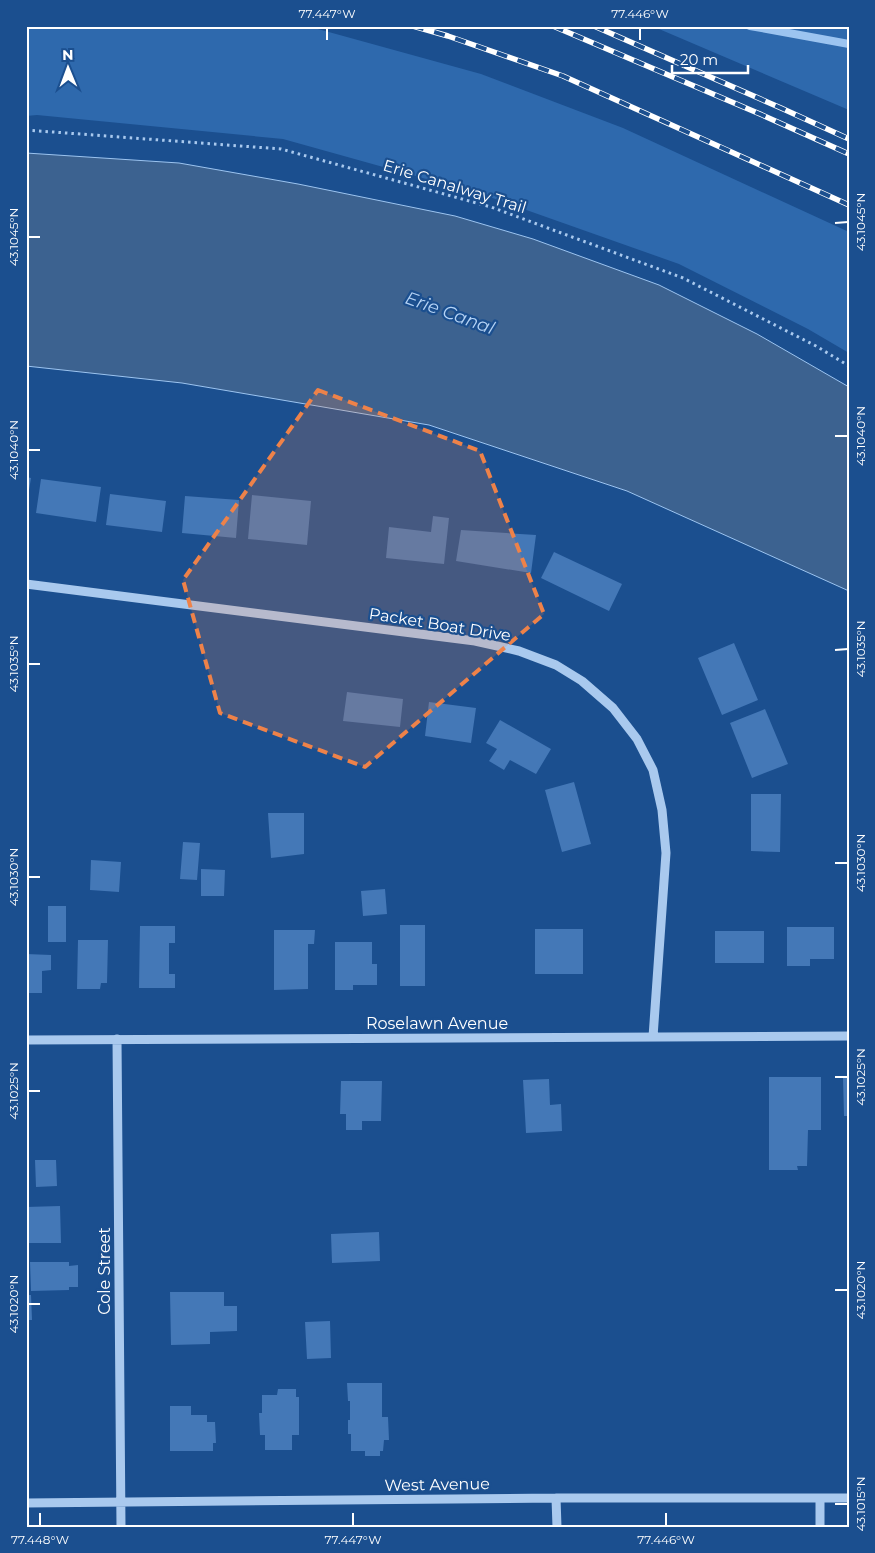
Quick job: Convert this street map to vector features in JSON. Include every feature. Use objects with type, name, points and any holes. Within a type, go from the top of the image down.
[{"type":"street","name":"Packet Boat Drive","points":[[26,584],[475,642],[519,651],[556,665],[582,681],[613,708],[637,738],[652,770],[662,810],[666,853],[654,1037]]},
{"type":"street","name":"Roselawn Avenue","points":[[26,1040],[849,1036]]},
{"type":"street","name":"Cole Street","points":[[117,1039],[121,1527]]},
{"type":"street","name":"West Avenue","points":[[26,1503],[556,1498],[849,1498]]},
{"type":"street","points":[[556,1498],[557,1527]]},
{"type":"street","points":[[820,1498],[820,1527]]},
{"type":"path","name":"Erie Canalway Trail","points":[[26,130],[281,149],[491,207],[683,278],[816,346],[849,366]]},
{"type":"highlighted area","points":[[318,390],[480,451],[544,614],[365,767],[220,713],[183,580]]},
{"type":"shaded area","points":[[26,26],[307,26],[481,74],[623,128],[849,232],[849,353],[808,329],[679,264],[487,196],[283,139],[37,115],[26,116]]},
{"type":"shaded area","points":[[652,26],[849,26],[849,110]]},
{"type":"water","name":"Erie Canal","points":[[26,153],[179,163],[298,184],[455,216],[533,239],[659,285],[757,334],[849,387],[849,591],[627,491],[429,425],[182,383],[26,366]]},
{"type":"building","points":[[26,477],[31,478],[27,502],[26,502]]},
{"type":"building","points":[[41,479],[101,487],[96,522],[36,513]]},
{"type":"building","points":[[110,494],[166,501],[162,532],[106,525]]},
{"type":"building","points":[[252,495],[311,501],[307,545],[248,539]]},
{"type":"building","points":[[185,496],[239,500],[236,538],[182,533]]},
{"type":"building","points":[[433,516],[449,518],[444,564],[386,558],[389,527],[431,532]]},
{"type":"building","points":[[461,530],[536,535],[531,573],[456,561]]},
{"type":"building","points":[[554,552],[622,584],[609,611],[541,578]]},
{"type":"building","points":[[734,643],[758,700],[722,715],[698,658]]},
{"type":"building","points":[[347,692],[403,699],[400,727],[343,721]]},
{"type":"building","points":[[429,702],[476,708],[471,743],[425,736]]},
{"type":"building","points":[[765,709],[788,764],[752,778],[730,723]]},
{"type":"building","points":[[500,720],[551,749],[536,774],[510,760],[504,770],[489,761],[497,749],[486,743]]},
{"type":"building","points":[[574,782],[591,844],[562,852],[545,790]]},
{"type":"building","points":[[751,794],[781,794],[780,852],[751,851]]},
{"type":"building","points":[[268,813],[304,813],[304,854],[271,858]]},
{"type":"building","points":[[183,842],[200,843],[197,880],[180,879]]},
{"type":"building","points":[[91,860],[121,862],[119,892],[90,890]]},
{"type":"building","points":[[201,869],[225,870],[224,896],[201,896]]},
{"type":"building","points":[[385,889],[387,914],[363,916],[361,891]]},
{"type":"building","points":[[48,906],[66,906],[66,942],[48,942]]},
{"type":"building","points":[[400,925],[425,925],[425,986],[400,986]]},
{"type":"building","points":[[140,926],[175,926],[175,943],[169,943],[169,974],[175,974],[175,988],[139,988]]},
{"type":"building","points":[[787,927],[834,927],[834,959],[810,959],[810,966],[787,966]]},
{"type":"building","points":[[535,929],[583,929],[583,974],[535,974]]},
{"type":"building","points":[[274,930],[315,930],[314,944],[308,944],[308,989],[274,990]]},
{"type":"building","points":[[715,931],[764,931],[764,963],[715,963]]},
{"type":"building","points":[[78,940],[108,940],[107,983],[101,983],[100,989],[77,989]]},
{"type":"building","points":[[335,942],[372,942],[372,964],[377,964],[377,985],[353,985],[353,990],[335,990]]},
{"type":"building","points":[[26,954],[51,955],[51,970],[42,971],[42,993],[26,993]]},
{"type":"building","points":[[769,1077],[821,1077],[821,1130],[808,1130],[807,1166],[797,1166],[798,1170],[769,1170]]},
{"type":"building","points":[[843,1078],[849,1078],[849,1116],[844,1116]]},
{"type":"building","points":[[549,1079],[550,1105],[561,1104],[562,1131],[526,1133],[523,1080]]},
{"type":"building","points":[[341,1081],[382,1081],[381,1121],[362,1121],[362,1130],[346,1130],[346,1114],[340,1114]]},
{"type":"building","points":[[35,1160],[56,1160],[57,1186],[36,1187]]},
{"type":"building","points":[[60,1206],[61,1243],[26,1243],[26,1207]]},
{"type":"building","points":[[379,1232],[380,1261],[332,1263],[331,1234]]},
{"type":"building","points":[[30,1262],[69,1262],[69,1266],[78,1265],[78,1287],[69,1287],[69,1290],[31,1291]]},
{"type":"building","points":[[170,1292],[224,1292],[224,1306],[237,1306],[237,1331],[210,1332],[210,1344],[171,1345]]},
{"type":"building","points":[[26,1295],[31,1295],[32,1320],[26,1320]]},
{"type":"building","points":[[330,1321],[331,1358],[307,1359],[305,1322]]},
{"type":"building","points":[[347,1383],[382,1383],[382,1417],[388,1417],[389,1440],[384,1440],[383,1451],[380,1451],[380,1456],[365,1456],[365,1451],[351,1451],[351,1434],[348,1434],[350,1401],[348,1401]]},
{"type":"building","points":[[278,1389],[296,1389],[296,1397],[299,1397],[299,1435],[292,1435],[292,1450],[265,1450],[265,1435],[260,1435],[259,1413],[262,1413],[262,1395],[277,1395]]},
{"type":"building","points":[[170,1406],[191,1406],[191,1415],[207,1415],[207,1422],[215,1422],[216,1443],[213,1443],[213,1451],[170,1451]]},
{"type":"waterway","points":[[750,26],[849,44]]},
{"type":"railway","points":[[413,26],[448,36],[563,76],[849,205]]},
{"type":"railway","points":[[553,26],[849,154]]},
{"type":"railway","points":[[594,26],[849,139]]}]
